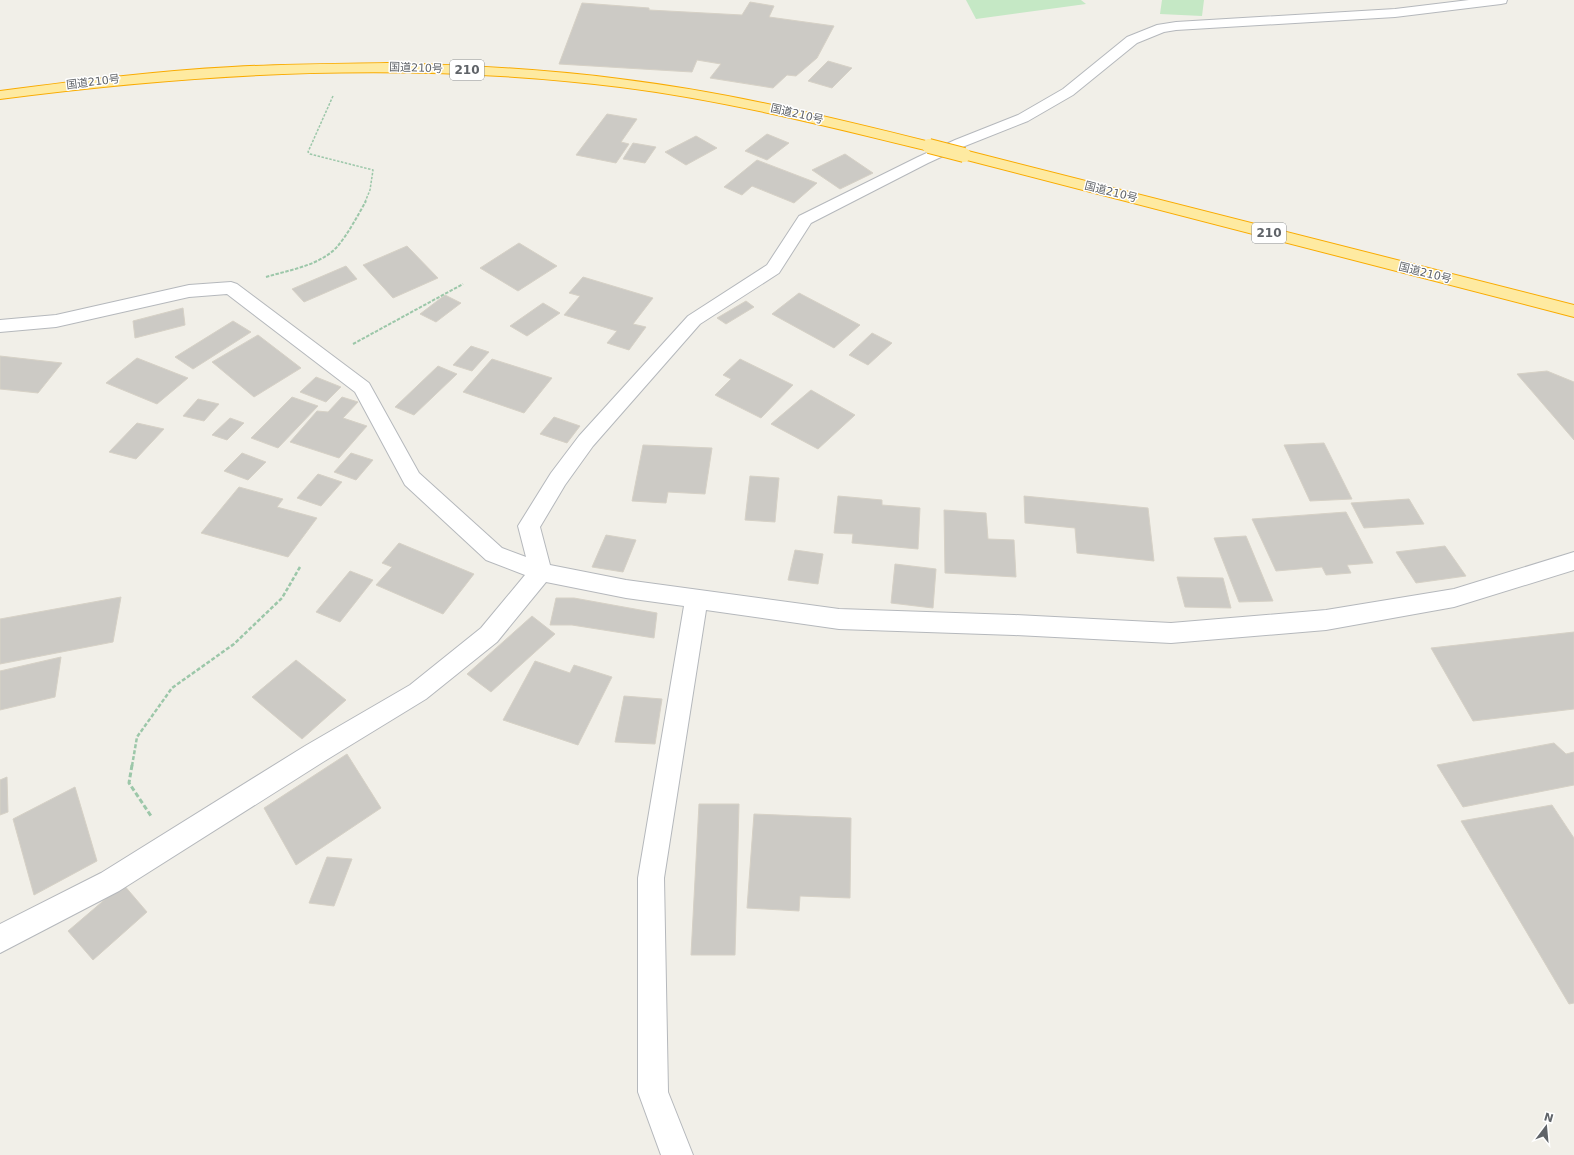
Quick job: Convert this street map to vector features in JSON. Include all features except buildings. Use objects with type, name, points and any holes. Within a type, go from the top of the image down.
[{"type":"highway","name":"国道210号","points":[[0,95],[82,83],[147,77],[258,69],[347,67],[499,71],[620,83],[745,103],[929,146],[1574,311]]},
{"type":"street","points":[[541,572],[529,526],[558,479],[586,441],[694,320],[773,269],[805,220],[923,160],[960,143],[1023,118],[1049,104],[1068,92],[1132,40],[1152,31],[1189,25],[1395,13],[1501,0]]},
{"type":"street","points":[[0,326],[56,321],[189,291],[231,288],[362,388],[412,479],[494,554],[541,572],[626,589],[839,620],[1014,625],[1171,633],[1326,620],[1454,598],[1574,561]]},
{"type":"street","points":[[0,939],[110,882],[314,754],[418,692],[489,635],[541,572]]},
{"type":"street","points":[[677,1155],[653,1092],[651,878],[696,599]]},
{"type":"path","points":[[231,288],[307,264],[331,253],[337,247],[370,193],[374,179],[373,170],[310,154],[308,152],[347,67]]},
{"type":"path","points":[[325,360],[463,284]]},
{"type":"path","points":[[170,845],[129,783],[137,737],[172,688],[234,644],[282,598],[300,567]]},
{"type":"green space","points":[[966,0],[1081,0],[1086,4],[976,19]]},
{"type":"green space","points":[[1162,0],[1204,0],[1202,16],[1160,14]]}]
